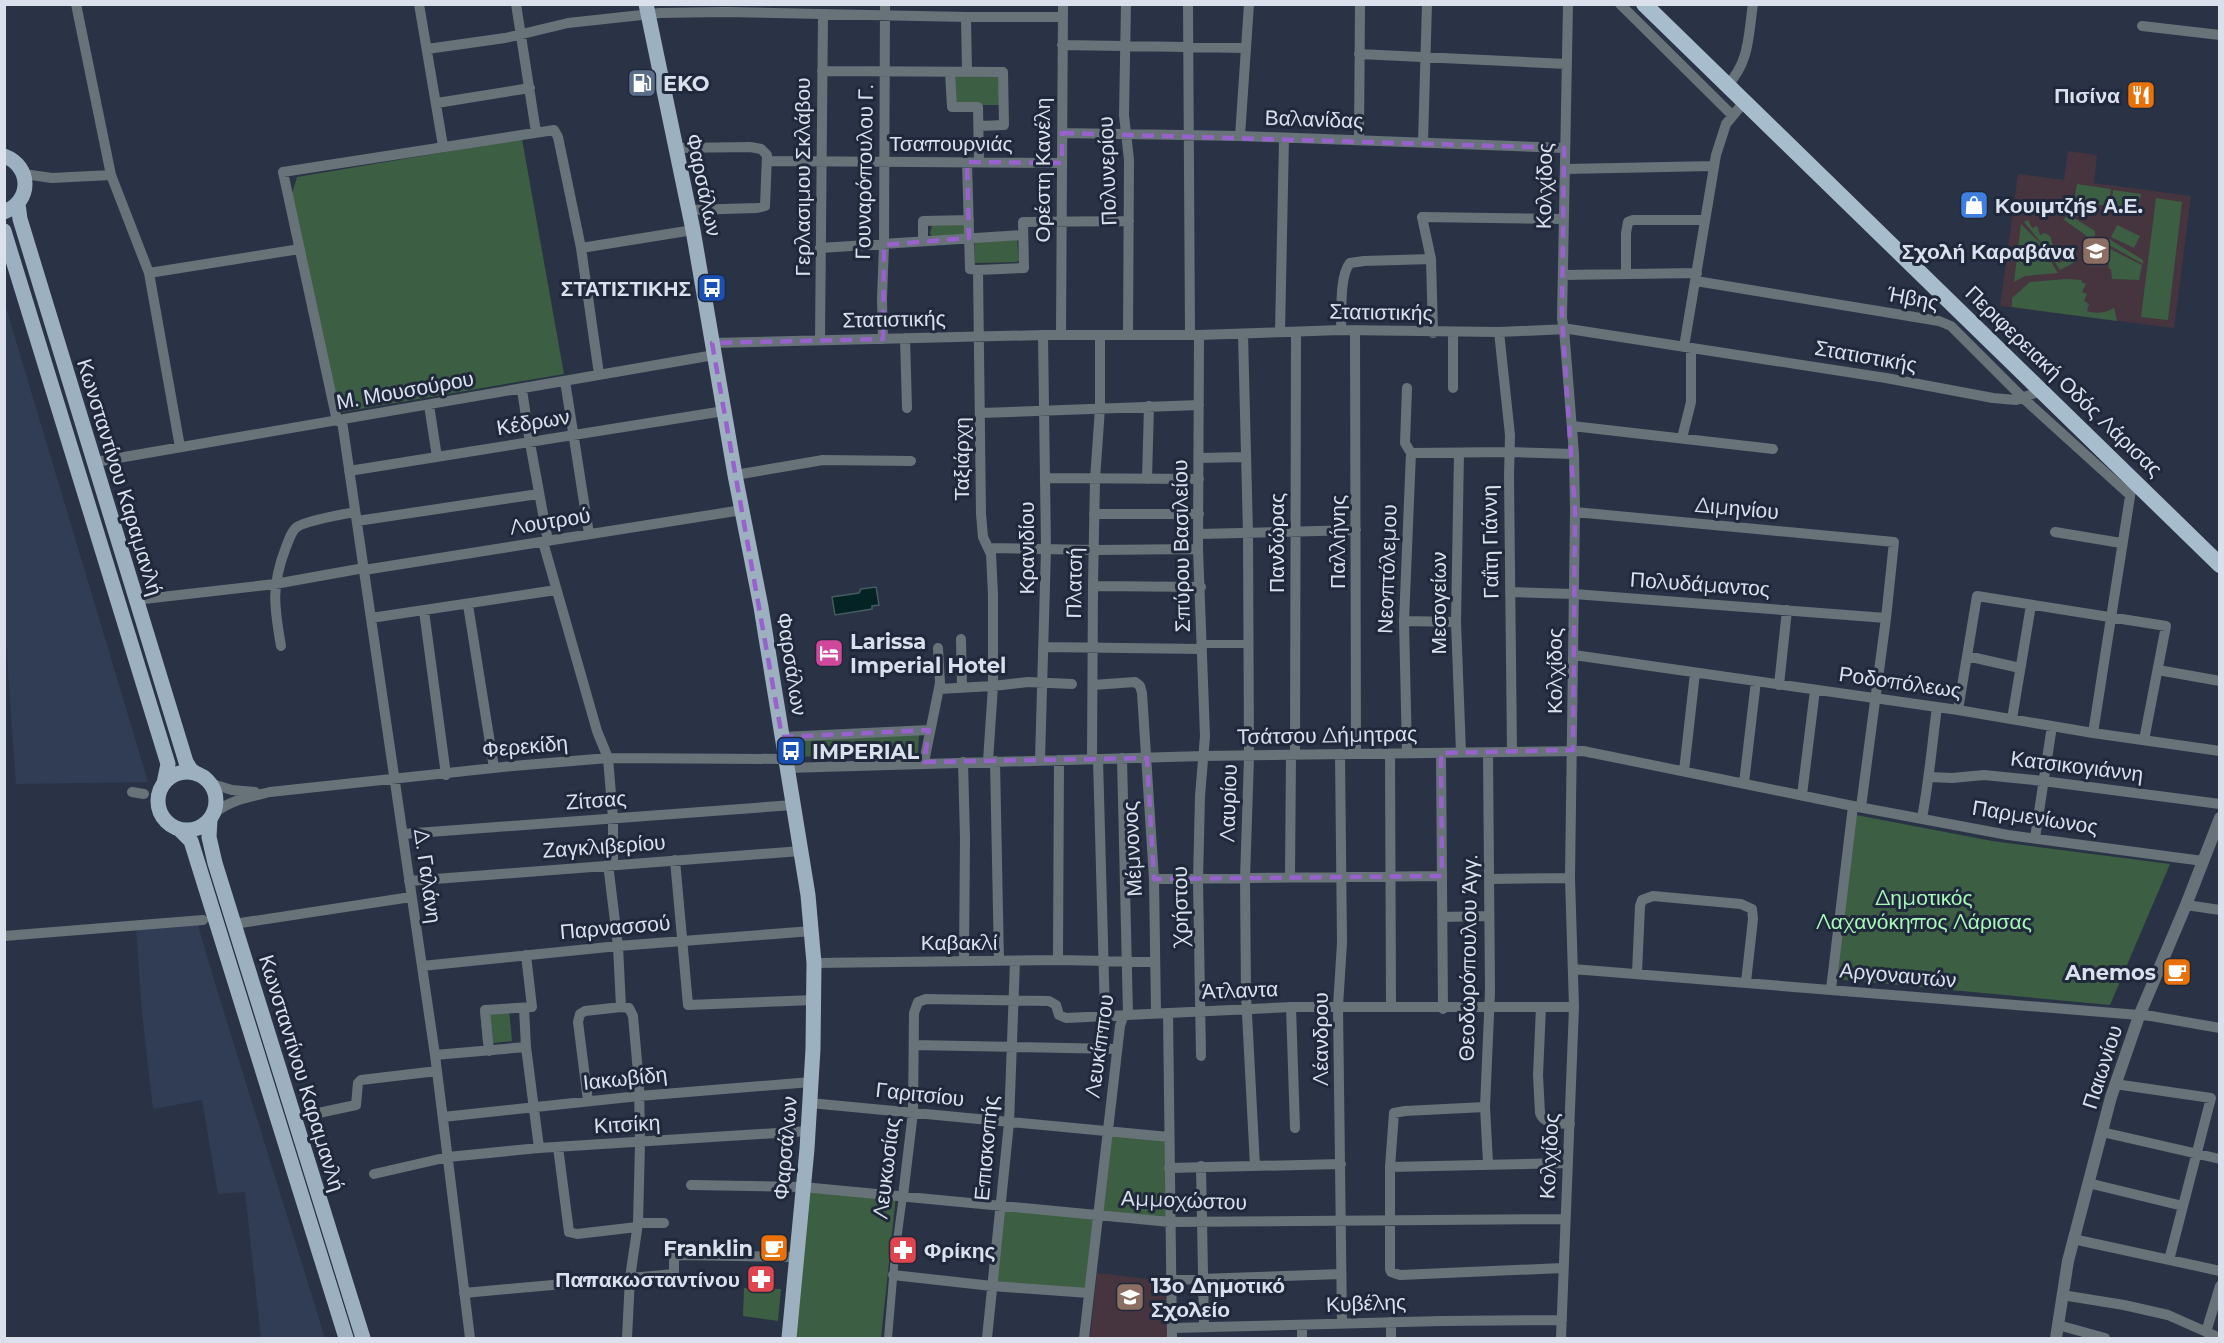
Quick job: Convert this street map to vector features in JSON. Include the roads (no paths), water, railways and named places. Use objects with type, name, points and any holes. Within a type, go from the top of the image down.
[{"type":"highway","name":"Περιφερειακή Οδός Λάρισας","points":[[1644,4],[2041,391],[2131,488],[2220,565]]},
{"type":"main road","name":"Φαρσάλων","points":[[646,9],[693,230],[723,411],[761,607],[812,931],[814,1000],[810,1103],[789,1338]]},
{"type":"main road","points":[[4,156],[16,162],[25,181],[11,208]]},
{"type":"main road","name":"Κωνσταντίνου Καραμανλή","points":[[11,208],[20,219],[186,762],[191,770],[203,778]]},
{"type":"main road","name":"Κωνσταντίνου Καραμανλή","points":[[4,231],[168,764],[164,783]]},
{"type":"main road","points":[[188,772],[203,778],[215,796],[215,806],[211,817],[198,828],[188,830],[179,829],[168,823],[159,809],[159,793],[164,783],[177,774],[188,772]]},
{"type":"main road","name":"Κωνσταντίνου Καραμανλή","points":[[211,817],[211,848],[363,1338]]},
{"type":"main road","name":"Κωνσταντίνου Καραμανλή","points":[[179,829],[191,841],[346,1338]]},
{"type":"street","points":[[76,4],[111,175],[149,273],[180,447]]},
{"type":"street","points":[[419,4],[443,146],[554,130],[558,137],[581,248],[599,374]]},
{"type":"street","points":[[516,4],[536,132]]},
{"type":"street","points":[[967,72],[970,17],[974,4]]},
{"type":"street","name":"Ορέστη Κανέλη","points":[[1061,335],[1063,4]]},
{"type":"street","name":"Πολυνερίου","points":[[1126,4],[1124,115],[1129,153],[1128,335]]},
{"type":"street","name":"Σπύρου Βασιλείου","points":[[1188,4],[1195,335],[1199,405],[1198,549],[1205,726],[1203,756]]},
{"type":"street","points":[[1240,136],[1249,4]]},
{"type":"street","points":[[1359,140],[1360,4]]},
{"type":"street","points":[[1423,142],[1427,4]]},
{"type":"street","name":"Κολχίδος","points":[[1561,1338],[1574,1007],[1570,878],[1574,656],[1574,454],[1562,319],[1568,4]]},
{"type":"street","points":[[1620,4],[1732,115]]},
{"type":"street","points":[[1727,86],[1739,74],[1745,60],[1753,4]]},
{"type":"street","points":[[427,49],[521,34],[568,22],[646,9],[725,8],[823,14],[885,10],[970,17],[1062,17]]},
{"type":"street","name":"Γουναρόπουλου Γ.","points":[[883,339],[885,10]]},
{"type":"street","name":"Γερλασιμου Σκλάβου","points":[[820,340],[823,14]]},
{"type":"street","points":[[2142,26],[2220,35]]},
{"type":"street","points":[[1062,45],[1246,48]]},
{"type":"street","points":[[1359,54],[1566,64]]},
{"type":"street","points":[[822,71],[1004,72],[1004,125],[979,126]]},
{"type":"street","points":[[950,72],[951,107],[978,107],[979,162]]},
{"type":"street","points":[[437,103],[530,88]]},
{"type":"street","points":[[1682,438],[1691,402],[1688,348],[1696,277],[1714,166],[1722,133],[1732,115],[1744,102]]},
{"type":"street","name":"Βαλανίδας","points":[[1062,133],[1240,136],[1564,148]]},
{"type":"street","points":[[1280,332],[1284,138]]},
{"type":"street","name":"Δ. Γαλάνη","points":[[443,146],[283,172],[349,471],[435,1055],[470,1338]]},
{"type":"street","points":[[676,148],[750,147],[761,149],[769,161],[765,206],[689,210]]},
{"type":"street","name":"Τσαπουρνιάς","points":[[769,161],[1062,163]]},
{"type":"street","name":"Ταξιάρχη","points":[[967,162],[970,269],[978,270],[981,514],[983,537],[992,560],[991,761],[999,961]]},
{"type":"street","points":[[1566,169],[1714,166]]},
{"type":"street","points":[[25,181],[31,183],[52,178],[111,175]]},
{"type":"street","points":[[1433,333],[1431,260],[1422,217],[1563,219]]},
{"type":"street","points":[[923,241],[923,221],[969,220]]},
{"type":"street","points":[[1626,274],[1628,222],[1633,220],[1706,220]]},
{"type":"street","points":[[978,270],[1024,268],[1023,222],[1129,221]]},
{"type":"street","points":[[581,248],[693,230]]},
{"type":"street","points":[[820,248],[1023,235]]},
{"type":"street","points":[[149,273],[300,249]]},
{"type":"street","points":[[1341,330],[1343,286],[1346,268],[1350,263],[1431,260]]},
{"type":"street","name":"Ήβης","points":[[1563,275],[1626,274],[1696,277],[1939,321],[1951,326],[2023,398],[2131,488]]},
{"type":"street","name":"Στατιστικής","points":[[713,349],[820,340],[905,338],[1195,335],[1341,330],[1433,333],[1564,329],[1895,379],[1982,397],[2007,400],[2023,398],[2041,391]]},
{"type":"street","name":"Παλλήνης","points":[[1355,330],[1356,754]]},
{"type":"street","name":"Πανδώρας","points":[[1290,877],[1296,532],[1296,332]]},
{"type":"street","points":[[1453,332],[1453,388]]},
{"type":"street","name":"Γαΐτη Γιάννη","points":[[1499,332],[1511,452],[1509,476],[1512,753]]},
{"type":"street","name":"Λαυρίου","points":[[1243,334],[1248,532],[1249,757],[1245,879],[1247,1010],[1255,1166]]},
{"type":"street","name":"Κρανιδίου","points":[[1040,760],[1046,549],[1043,335]]},
{"type":"street","name":"Πλατσή","points":[[1100,335],[1100,408],[1095,479],[1092,648],[1105,1015]]},
{"type":"street","points":[[905,338],[908,408]]},
{"type":"street","name":"Μ. Μουσούρου","points":[[101,461],[522,390],[713,349]]},
{"type":"street","points":[[565,381],[589,534]]},
{"type":"street","name":"Νεοπτόλεμου","points":[[1407,388],[1405,443],[1411,453],[1404,621],[1407,753]]},
{"type":"street","points":[[522,390],[556,590],[561,600],[597,731],[608,758],[612,818],[611,864],[618,946],[639,1096],[638,1225],[630,1278],[627,1338]]},
{"type":"street","points":[[429,405],[437,457]]},
{"type":"street","points":[[981,413],[1199,405]]},
{"type":"street","points":[[1147,479],[1149,406]]},
{"type":"street","name":"Κέδρων","points":[[349,471],[723,411]]},
{"type":"street","points":[[1572,426],[1773,449]]},
{"type":"street","points":[[1411,453],[1574,454]]},
{"type":"street","name":"Μεσογείων","points":[[1459,453],[1456,622],[1461,753]]},
{"type":"street","points":[[1199,458],[1245,456]]},
{"type":"street","points":[[735,474],[823,460],[911,461]]},
{"type":"street","points":[[1045,478],[1199,479]]},
{"type":"street","points":[[2093,733],[2131,488]]},
{"type":"street","points":[[281,646],[275,584],[279,566],[297,526],[356,516],[538,494]]},
{"type":"street","name":"Λουτρού","points":[[144,599],[275,584],[742,510]]},
{"type":"street","name":"Διμηνίου","points":[[1575,512],[1894,542],[1886,618]]},
{"type":"street","points":[[1094,514],[1199,514]]},
{"type":"street","points":[[1198,534],[1356,530]]},
{"type":"street","points":[[2055,532],[2121,543]]},
{"type":"street","points":[[988,548],[1198,549]]},
{"type":"street","points":[[1093,586],[1201,587]]},
{"type":"street","points":[[371,618],[556,590]]},
{"type":"street","name":"Πολυδάμαντος","points":[[1510,592],[1574,594],[1886,618]]},
{"type":"street","points":[[1958,710],[1977,596],[2111,617],[2166,626],[2144,740]]},
{"type":"street","points":[[468,605],[494,768]]},
{"type":"street","points":[[2012,719],[2031,605]]},
{"type":"street","points":[[424,610],[446,775]]},
{"type":"street","points":[[1779,685],[1787,610]]},
{"type":"street","points":[[1831,989],[1857,807],[1876,699],[1886,618]]},
{"type":"street","points":[[1404,621],[1456,622]]},
{"type":"street","points":[[961,639],[962,687]]},
{"type":"street","points":[[1045,646],[1092,648],[1248,644]]},
{"type":"street","points":[[924,762],[939,689],[938,648]]},
{"type":"street","name":"Ροδοπόλεως","points":[[1574,656],[1958,710],[2093,733],[2220,751]]},
{"type":"street","points":[[1967,656],[2020,668]]},
{"type":"street","points":[[2158,670],[2220,681]]},
{"type":"street","points":[[1684,771],[1695,673]]},
{"type":"street","points":[[1744,783],[1756,681]]},
{"type":"street","points":[[939,689],[1028,682],[1072,684]]},
{"type":"street","name":"Μέμνονος","points":[[1093,685],[1138,683],[1142,693],[1154,879],[1156,1013]]},
{"type":"street","points":[[1802,795],[1815,690]]},
{"type":"street","points":[[1922,818],[1930,777],[1929,762],[1937,707]]},
{"type":"street","points":[[2035,838],[2052,726]]},
{"type":"street","points":[[782,736],[929,730]]},
{"type":"street","name":"Τσάτσου Δήμητρας","points":[[786,763],[1512,753],[1573,750],[1857,807]]},
{"type":"street","points":[[1440,753],[1443,1009]]},
{"type":"street","name":"Θεοδωρόπουλου Άγγ.","points":[[1488,753],[1490,991],[1485,1107],[1488,1163]]},
{"type":"street","name":"Λέανδρου","points":[[1340,754],[1342,943],[1338,1006],[1342,1324]]},
{"type":"street","points":[[1390,754],[1391,1007]]},
{"type":"street","name":"Χρήστου","points":[[1201,1056],[1198,880],[1203,756]]},
{"type":"street","name":"Φερεκίδη","points":[[203,778],[232,790],[270,792],[608,758],[786,763]]},
{"type":"street","name":"Λευκίππου","points":[[1084,1338],[1117,1049],[1121,1021],[1128,1014],[1122,758]]},
{"type":"street","points":[[1058,960],[1059,760]]},
{"type":"street","points":[[963,762],[964,961]]},
{"type":"street","name":"Κατσικογιάννη","points":[[1930,777],[1984,776],[2043,781],[2220,804]]},
{"type":"street","points":[[132,792],[144,794]]},
{"type":"street","name":"Φερεκίδη","points":[[211,817],[227,804],[270,792]]},
{"type":"street","name":"Ζίτσας","points":[[403,834],[793,804]]},
{"type":"street","name":"Παρμενίωνος","points":[[1857,807],[2035,838],[2203,861]]},
{"type":"street","name":"Παιωνίου","points":[[2056,1338],[2073,1239],[2115,1084],[2139,1016],[2219,823]]},
{"type":"street","name":"Ζαγκλιβερίου","points":[[409,881],[801,851]]},
{"type":"street","points":[[675,860],[688,1005],[814,1000]]},
{"type":"street","points":[[1154,879],[1442,876]]},
{"type":"street","points":[[1490,879],[1570,878]]},
{"type":"street","points":[[1637,973],[1640,906],[1642,900],[1653,896],[1741,904],[1752,909],[1754,915],[1746,982]]},
{"type":"street","points":[[234,924],[411,897]]},
{"type":"street","points":[[2186,905],[2220,910]]},
{"type":"street","points":[[1442,917],[1489,916]]},
{"type":"street","points":[[4,936],[203,920]]},
{"type":"street","name":"Παρνασσού","points":[[422,966],[618,946],[812,931]]},
{"type":"street","points":[[489,1051],[485,1010],[532,1007],[526,955]]},
{"type":"street","name":"Καβακλί","points":[[814,963],[1058,960],[1155,962]]},
{"type":"street","name":"Επισκοπής","points":[[987,1338],[1009,1123],[1015,961]]},
{"type":"street","name":"Αργοναυτών","points":[[1573,969],[2139,1016],[2220,1028]]},
{"type":"street","name":"Άτλαντα","points":[[918,1002],[926,999],[1014,999],[1052,1002],[1056,1005],[1059,1015],[1066,1018],[1291,1007],[1443,1009],[1574,1007]]},
{"type":"street","name":"Λευκωσίας","points":[[888,1338],[893,1275],[913,1112],[914,1013],[918,1002]]},
{"type":"street","points":[[1291,1007],[1295,1128]]},
{"type":"street","points":[[1541,1007],[1538,1075],[1540,1113],[1542,1119],[1546,1121],[1570,1124]]},
{"type":"street","points":[[524,1008],[526,1047],[539,1148]]},
{"type":"street","points":[[588,1101],[579,1016],[585,1011],[626,1008]]},
{"type":"street","points":[[1168,1013],[1172,1333]]},
{"type":"street","points":[[914,1045],[1117,1049]]},
{"type":"street","points":[[435,1055],[526,1047]]},
{"type":"street","points":[[309,1115],[356,1105],[358,1083],[361,1080],[437,1071]]},
{"type":"street","name":"Ιακωβίδη","points":[[442,1118],[639,1096],[811,1082]]},
{"type":"street","points":[[2115,1084],[2211,1098],[2169,1260]]},
{"type":"street","name":"Γαριτσίου","points":[[810,1103],[1169,1137]]},
{"type":"street","points":[[1485,1107],[1394,1113],[1390,1167],[1389,1266],[1391,1272],[1400,1275],[1563,1268]]},
{"type":"street","name":"Κιτσίκη","points":[[374,1174],[448,1157],[539,1148],[808,1131]]},
{"type":"street","points":[[2102,1132],[2220,1159]]},
{"type":"street","points":[[558,1147],[569,1232],[577,1234],[664,1223]]},
{"type":"street","points":[[1390,1167],[1568,1162]]},
{"type":"street","points":[[1169,1168],[1341,1164]]},
{"type":"street","points":[[1201,1166],[1204,1327]]},
{"type":"street","points":[[2088,1183],[2183,1206]]},
{"type":"street","name":"Αμμοχώστου","points":[[691,1185],[803,1187],[1170,1222],[1565,1219]]},
{"type":"street","points":[[2073,1239],[2220,1271]]},
{"type":"street","points":[[464,1293],[675,1274],[674,1257],[681,1255],[797,1257]]},
{"type":"street","points":[[1171,1280],[1341,1274]]},
{"type":"street","points":[[893,1275],[992,1286],[1089,1293]]},
{"type":"street","points":[[2206,1332],[2220,1286]]},
{"type":"street","points":[[2062,1295],[2152,1311],[2176,1318],[2220,1338]]},
{"type":"street","name":"Κυβέλης","points":[[1172,1333],[1204,1327],[1562,1320]]},
{"type":"street","points":[[1391,1322],[1391,1338]]},
{"type":"street","points":[[1302,1325],[1302,1338]]},
{"type":"street","points":[[2058,1325],[2105,1338]]},
{"type":"place","name":"EKO","points":[[642,83]]},
{"type":"place","name":"Πισίνα","points":[[2141,95]]},
{"type":"place","name":"Κουιμτζήs Α.Ε.","points":[[1974,205]]},
{"type":"place","name":"Σχολή Καραβάνα","points":[[2096,251]]},
{"type":"place","name":"ΣΤΑΤΙΣΤΙΚΗΣ","points":[[712,288]]},
{"type":"place","name":"Larissa Imperial Hotel","points":[[829,653]]},
{"type":"place","name":"IMPERIAL","points":[[791,751]]},
{"type":"place","name":"Anemos","points":[[2177,972]]},
{"type":"place","name":"Franklin","points":[[774,1248]]},
{"type":"place","name":"Φρίκης","points":[[903,1250]]},
{"type":"place","name":"Παπακωσταντίνου","points":[[761,1279]]},
{"type":"place","name":"13ο Δημοτικό Σχολείο","points":[[1130,1297]]},
{"type":"park label","name":"Δημοτικός Λαχανόκηπος Λάρισας","points":[[1924,909]]}]
